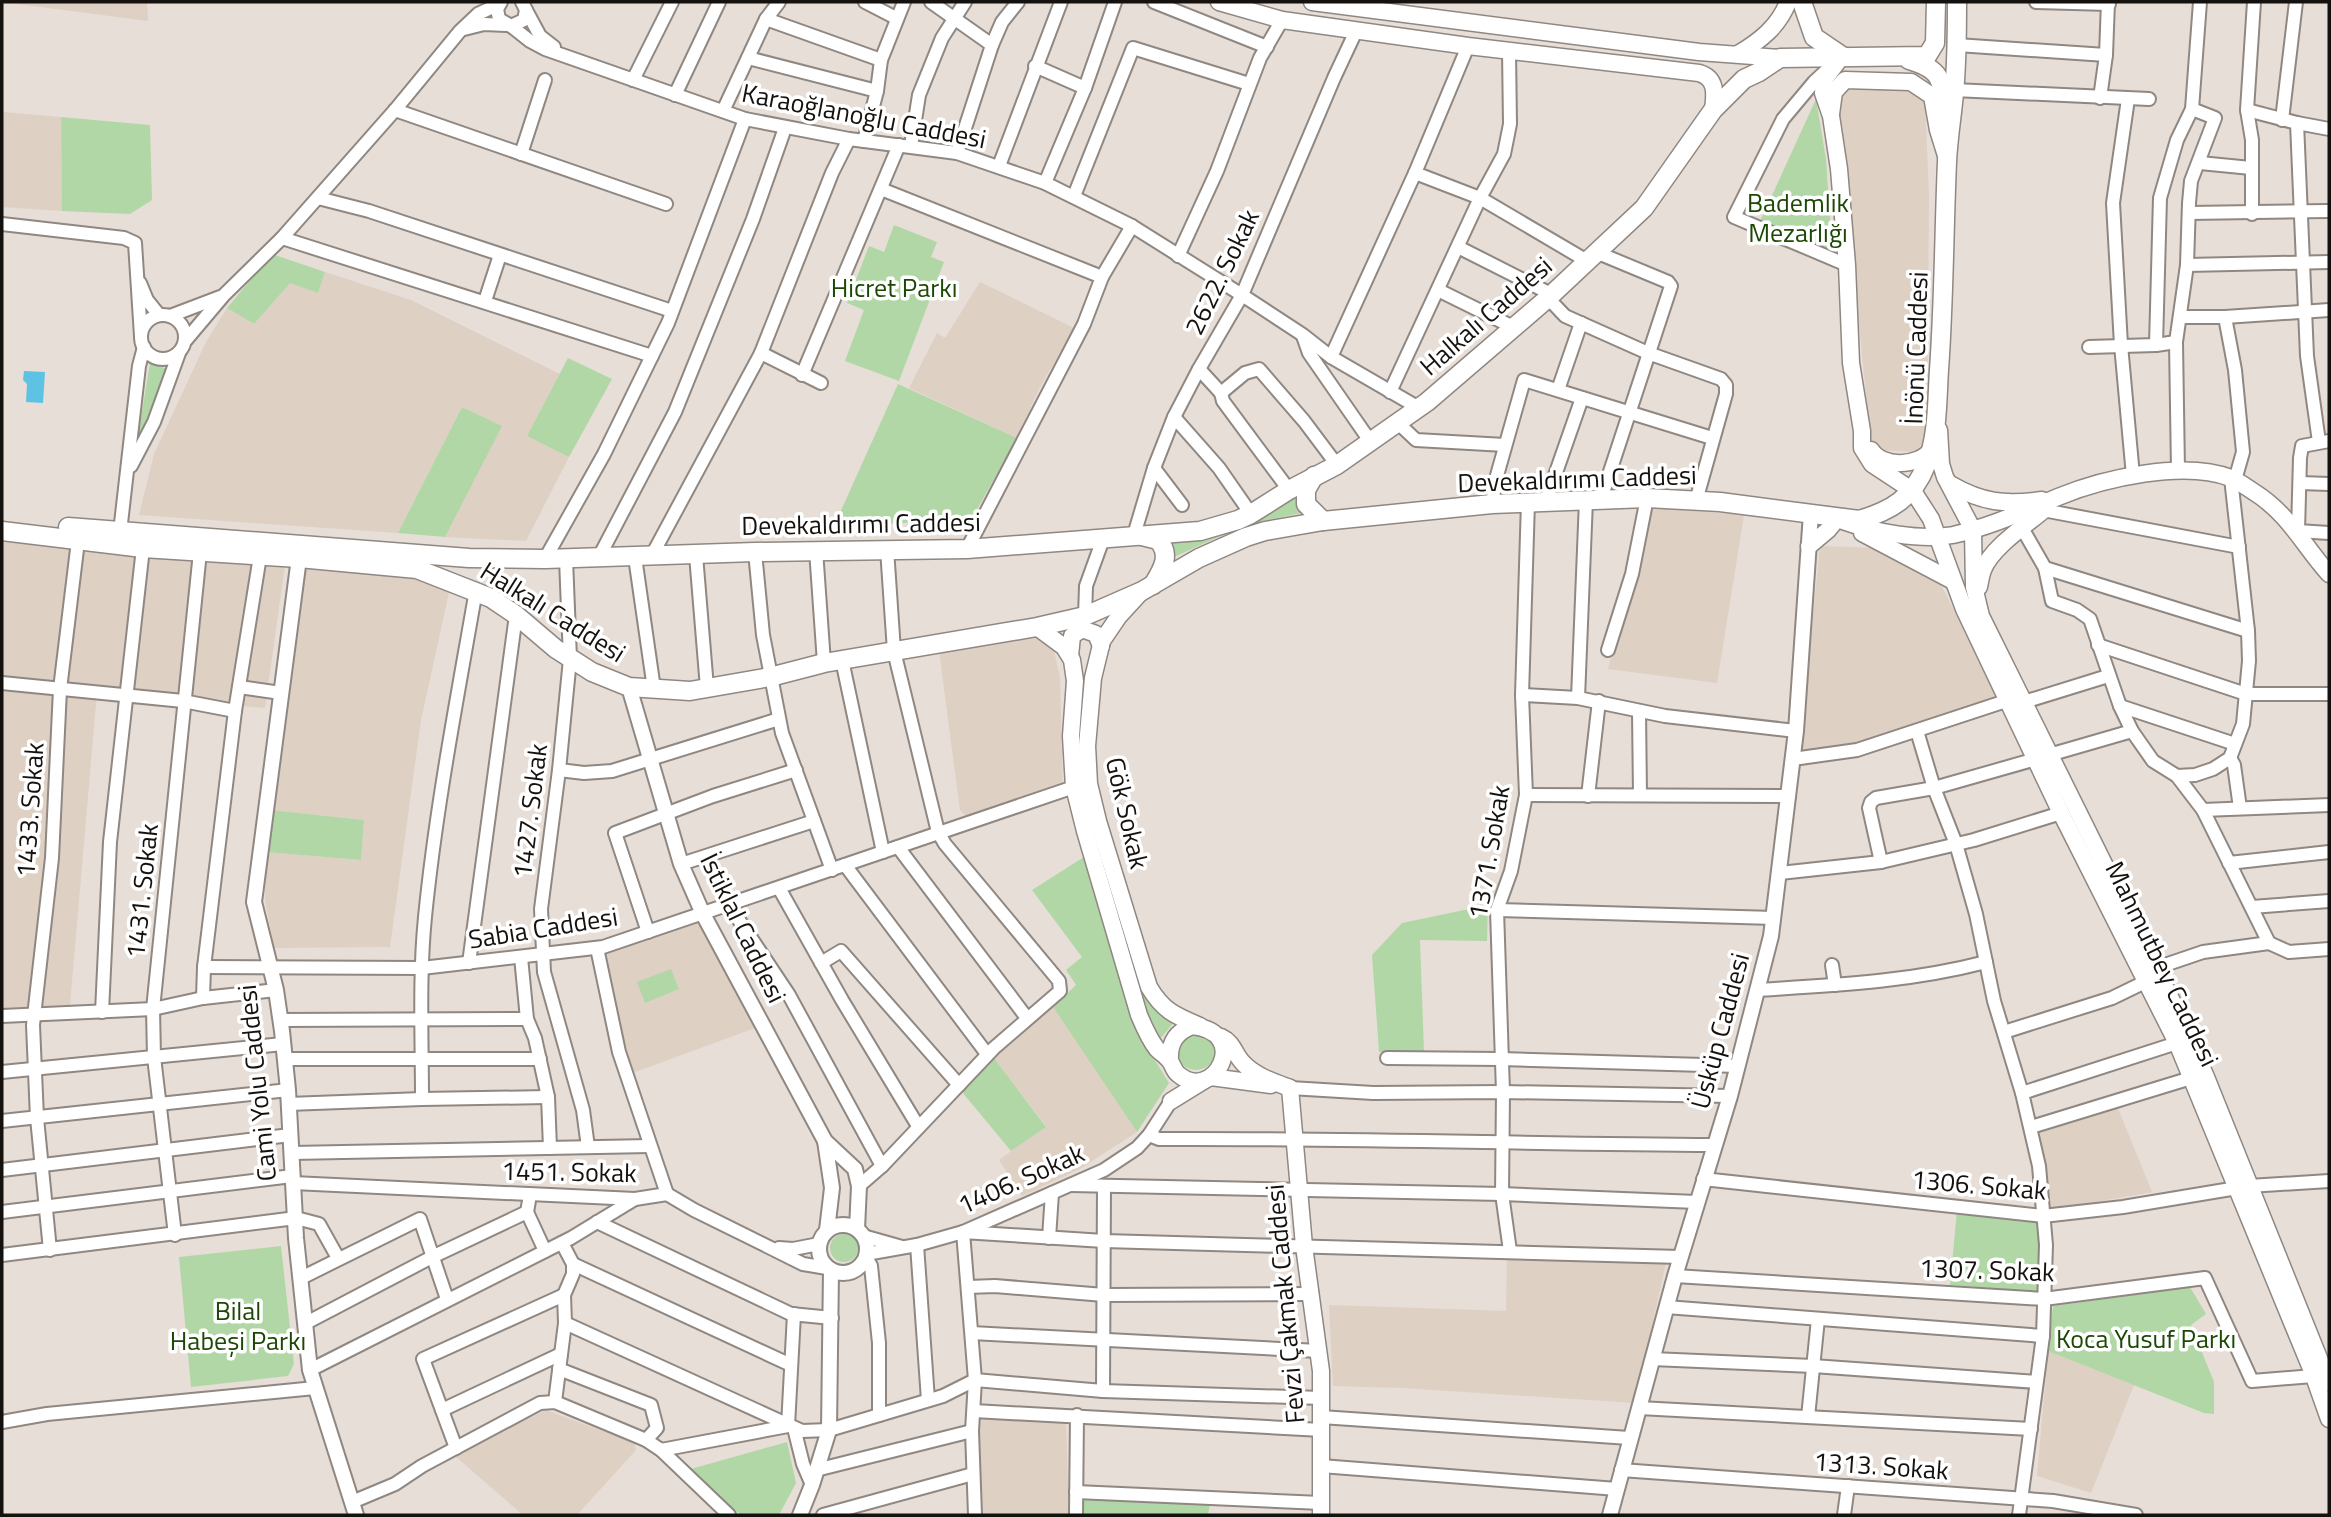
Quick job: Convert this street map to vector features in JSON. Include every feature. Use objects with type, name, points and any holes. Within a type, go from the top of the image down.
[{"type":"main road","points":[[1219,2],[1282,20],[1356,31],[1699,73],[1705,75],[1713,86],[1713,110]]},
{"type":"main road","points":[[1312,2],[1369,5],[1699,52],[1780,58],[1927,56],[1935,43],[1936,2]]},
{"type":"main road","points":[[1738,54],[1771,30],[1783,15],[1788,2]]},
{"type":"main road","points":[[1802,2],[1814,37],[1842,56]]},
{"type":"main road","name":"İnönü Caddesi","points":[[1957,2],[1957,45],[1947,160],[1945,284],[1937,406],[1941,464],[1973,530]]},
{"type":"main road","points":[[1842,56],[1824,80],[1823,93],[1831,116],[1839,169],[1851,363],[1862,431],[1862,448],[1872,464],[1913,491],[1923,504],[1936,537]]},
{"type":"main road","points":[[1900,57],[1926,65],[1935,70],[1940,78],[1947,160]]},
{"type":"main road","name":"Halkalı Caddesi","points":[[1251,514],[1337,465],[1419,408],[1549,296],[1644,208],[1713,110],[1738,83],[1780,58]]},
{"type":"main road","name":"İnönü Caddesi","points":[[1831,116],[1835,92],[1845,80],[1904,81],[1916,84],[1932,96],[1947,160]]},
{"type":"main road","points":[[1837,519],[1860,520],[1882,514],[1895,507],[1913,491],[1928,463],[1937,406]]},
{"type":"main road","points":[[1862,431],[1874,456],[1880,460],[1894,463],[1913,461],[1931,450]]},
{"type":"main road","points":[[1949,483],[1979,499],[1997,503],[2059,497],[2097,484],[2133,476],[2178,471],[2205,472],[2231,478],[2277,508],[2329,573]]},
{"type":"main road","points":[[1314,476],[1306,490],[1306,504],[1323,521]]},
{"type":"main road","points":[[1976,601],[1983,568],[2001,546],[2059,497]]},
{"type":"main road","name":"Devekaldırımı Caddesi","points":[[1225,546],[1265,531],[1323,521],[1492,504],[1647,498],[1696,500],[1811,513],[1864,529],[1936,537],[1973,530],[2017,516],[2059,497]]},
{"type":"main road","name":"Devekaldırımı Caddesi","points":[[469,558],[566,559],[755,552],[967,549],[1200,531],[1251,514]]},
{"type":"main road","points":[[1809,546],[1837,519]]},
{"type":"main road","points":[[1837,519],[1952,581]]},
{"type":"main road","name":"Mahmutbey Caddesi","points":[[1973,530],[1976,601],[1981,616],[2042,757],[2206,1077],[2243,1187],[2329,1419]]},
{"type":"main road","name":"Halkalı Caddesi","points":[[2,532],[120,532],[469,558]]},
{"type":"main road","name":"Halkalı Caddesi","points":[[2,532],[143,548],[417,569],[476,590],[516,615],[570,659],[592,672],[629,687],[690,691],[1085,616],[1147,588],[1225,546]]},
{"type":"main road","points":[[1137,535],[1158,540],[1165,551],[1164,565],[1147,588]]},
{"type":"main road","name":"Mahmutbey Caddesi","points":[[1936,537],[1964,610],[2016,701]]},
{"type":"main road","points":[[453,583],[464,583],[475,578],[478,568],[469,558]]},
{"type":"main road","name":"Gök Sokak","points":[[1147,588],[1119,616],[1101,646],[1093,678],[1087,746],[1089,784],[1139,1015],[1150,1040],[1186,1079],[1195,1081],[1208,1078],[1290,1088]]},
{"type":"main road","points":[[1037,627],[1057,641],[1070,656]]},
{"type":"main road","points":[[1070,656],[1072,636],[1082,629],[1092,630],[1101,646]]},
{"type":"main road","name":"Gök Sokak","points":[[1070,656],[1075,681],[1071,736],[1074,787],[1115,902],[1149,987],[1159,1002],[1175,1016],[1210,1031]]},
{"type":"main road","name":"Mahmutbey Caddesi","points":[[2042,757],[2061,813],[2152,975],[2176,1044],[2329,1382]]},
{"type":"main road","points":[[1171,1101],[1176,1090],[1169,1051],[1178,1034],[1192,1026],[1210,1031],[1231,1044],[1242,1063],[1260,1076],[1290,1088]]},
{"type":"main road","points":[[1171,1101],[1217,1071],[1224,1057],[1221,1042],[1210,1031]]},
{"type":"main road","name":"Fevzi Çakmak Caddesi","points":[[1290,1088],[1304,1246],[1319,1351],[1321,1509]]},
{"type":"street","points":[[633,80],[672,2]]},
{"type":"street","points":[[675,95],[719,2]]},
{"type":"street","points":[[723,111],[766,19],[779,2]]},
{"type":"street","points":[[865,2],[897,18]]},
{"type":"street","points":[[864,141],[877,91],[881,60],[904,2]]},
{"type":"street","points":[[932,2],[992,46]]},
{"type":"street","points":[[802,374],[881,189],[905,146],[919,96],[942,38],[965,2]]},
{"type":"street","points":[[957,153],[992,46],[1002,22],[1018,2]]},
{"type":"street","points":[[999,166],[1061,2]]},
{"type":"street","points":[[1045,183],[1085,88],[1111,20],[1115,2]]},
{"type":"street","points":[[1154,2],[1267,47]]},
{"type":"street","points":[[2036,2],[2108,3],[2106,55],[2100,97]]},
{"type":"street","points":[[2156,345],[2160,198],[2177,140],[2192,109],[2200,2]]},
{"type":"street","points":[[2252,214],[2252,140],[2247,110],[2254,2]]},
{"type":"street","points":[[2282,120],[2296,2]]},
{"type":"street","points":[[500,3],[497,14],[509,26],[545,49],[579,60]]},
{"type":"street","points":[[128,472],[154,422],[186,340],[224,295],[282,238],[395,110],[460,31],[478,14],[500,3]]},
{"type":"street","points":[[460,31],[474,25],[509,26],[524,20],[524,6]]},
{"type":"street","points":[[524,6],[540,36],[547,43],[579,60]]},
{"type":"street","points":[[766,19],[881,60]]},
{"type":"street","points":[[1178,256],[1217,170],[1249,84],[1282,20]]},
{"type":"street","name":"2622. Sokak","points":[[1137,535],[1154,468],[1174,417],[1242,295],[1356,31]]},
{"type":"street","points":[[1957,45],[2106,55]]},
{"type":"street","points":[[1331,357],[1415,173],[1468,46]]},
{"type":"street","points":[[1074,196],[1133,48],[1249,84]]},
{"type":"street","points":[[1390,391],[1480,198],[1504,153],[1510,124],[1509,51]]},
{"type":"street","points":[[1842,56],[1814,82],[1783,119],[1734,217],[1847,265]]},
{"type":"street","points":[[748,58],[877,91]]},
{"type":"street","name":"Karaoğlanoğlu Caddesi","points":[[579,60],[745,118],[849,139],[957,153],[1045,183],[1132,226],[1303,335],[1331,357],[1419,408]]},
{"type":"street","points":[[1035,66],[1085,88]]},
{"type":"street","points":[[521,155],[545,80]]},
{"type":"street","points":[[1954,90],[2148,99]]},
{"type":"street","points":[[2128,99],[2113,203],[2121,345],[2133,476]]},
{"type":"street","points":[[2178,471],[2176,342],[2187,265],[2191,181],[2215,118],[2192,109]]},
{"type":"street","points":[[395,110],[666,204]]},
{"type":"street","points":[[2247,110],[2297,124],[2329,129]]},
{"type":"street","points":[[545,559],[604,454],[652,356],[672,311],[745,118]]},
{"type":"street","points":[[2297,124],[2307,356],[2324,442],[2302,446],[2298,531],[2329,533]]},
{"type":"street","points":[[599,558],[675,412],[753,219],[785,128]]},
{"type":"street","points":[[654,689],[643,557],[761,354],[832,173],[849,139]]},
{"type":"street","points":[[2200,163],[2251,168]]},
{"type":"street","points":[[1415,173],[1480,198],[1592,256],[1603,255],[1668,282],[1671,286],[1630,413],[1593,499],[1578,698]]},
{"type":"street","points":[[881,189],[1102,277]]},
{"type":"street","points":[[317,198],[343,203],[672,311]]},
{"type":"street","points":[[2189,214],[2329,211]]},
{"type":"street","points":[[2,225],[130,239],[135,243],[142,341],[153,357],[160,359],[179,353]]},
{"type":"street","points":[[967,549],[1084,324],[1102,277],[1132,226]]},
{"type":"street","points":[[282,238],[652,356]]},
{"type":"street","points":[[1458,247],[1549,296],[1565,316],[1648,353],[1721,379],[1726,385],[1726,394],[1696,500]]},
{"type":"street","points":[[485,301],[500,255]]},
{"type":"street","points":[[2187,265],[2329,262]]},
{"type":"street","points":[[137,276],[147,300],[164,315],[180,322],[186,340]]},
{"type":"street","points":[[1438,290],[1513,327]]},
{"type":"street","points":[[120,532],[146,322],[224,295]]},
{"type":"street","points":[[2181,317],[2329,310]]},
{"type":"street","points":[[2177,776],[2195,775],[2213,769],[2230,758],[2243,724],[2248,631],[2231,478],[2236,473],[2243,452],[2235,370],[2225,317]]},
{"type":"street","points":[[1558,390],[1581,323]]},
{"type":"street","points":[[1303,335],[1309,353],[1370,441]]},
{"type":"street","points":[[2089,347],[2176,342]]},
{"type":"street","points":[[761,354],[821,383]]},
{"type":"street","points":[[1199,369],[1221,393],[1223,401],[1289,490]]},
{"type":"street","points":[[1221,393],[1245,373],[1259,369],[1304,421],[1337,465]]},
{"type":"street","points":[[1492,504],[1496,479],[1524,380],[1712,438]]},
{"type":"street","points":[[1546,501],[1582,398]]},
{"type":"street","points":[[1174,417],[1219,468],[1251,514]]},
{"type":"street","points":[[1398,423],[1416,440],[1505,445]]},
{"type":"street","points":[[1154,468],[1182,505]]},
{"type":"street","points":[[2300,483],[2329,484]]},
{"type":"street","points":[[1608,650],[1632,574],[1647,498]]},
{"type":"street","name":"1371. Sokak","points":[[1510,1251],[1502,1194],[1503,1092],[1497,910],[1511,871],[1526,795],[1522,695],[1528,502]]},
{"type":"street","points":[[2043,510],[2239,547]]},
{"type":"street","name":"Üsküp Caddesi","points":[[1610,1515],[1666,1307],[1730,1096],[1774,918],[1796,732],[1811,513]]},
{"type":"street","points":[[2022,528],[2045,568],[2052,601],[2077,610],[2090,619],[2119,706],[2132,731],[2153,761],[2177,776],[2203,810],[2269,943]]},
{"type":"street","points":[[1085,616],[1086,586],[1103,539]]},
{"type":"street","name":"1433. Sokak","points":[[50,1250],[37,1118],[33,1013],[52,858],[60,689],[78,541]]},
{"type":"street","points":[[102,1012],[110,842],[143,548]]},
{"type":"street","points":[[859,1185],[881,1166],[987,1054],[1060,991],[1059,981],[945,844],[938,832],[894,651],[887,549]]},
{"type":"street","points":[[816,551],[833,662],[883,852]]},
{"type":"street","name":"1431. Sokak","points":[[175,1235],[154,1057],[153,1009],[200,552]]},
{"type":"street","points":[[755,552],[763,635],[779,719],[832,870]]},
{"type":"street","points":[[696,555],[707,688]]},
{"type":"street","points":[[203,998],[204,967],[235,711],[260,556]]},
{"type":"street","name":"Cami Yolu Caddesi","points":[[299,558],[254,902],[275,990],[284,1052],[292,1180],[310,1370],[354,1509]]},
{"type":"street","name":"1427. Sokak","points":[[566,559],[570,659],[541,909],[544,972],[583,1110],[588,1147]]},
{"type":"street","points":[[2045,568],[2248,631]]},
{"type":"street","points":[[422,1099],[421,1019],[425,919],[443,778],[476,590]]},
{"type":"street","points":[[469,963],[516,615]]},
{"type":"street","points":[[2098,645],[2246,694],[2329,694]]},
{"type":"street","points":[[1793,759],[1857,750],[2108,676]]},
{"type":"street","points":[[2,682],[127,694],[235,711]]},
{"type":"street","points":[[239,687],[281,693]]},
{"type":"street","name":"İstiklal Caddesi","points":[[629,687],[681,864],[703,914],[825,1141],[855,1169]]},
{"type":"street","points":[[1522,695],[1578,698],[1639,711],[1796,732]]},
{"type":"street","points":[[1588,796],[1599,701]]},
{"type":"street","points":[[2119,706],[2235,744]]},
{"type":"street","points":[[1639,711],[1640,795]]},
{"type":"street","points":[[559,770],[584,773],[612,771],[779,719]]},
{"type":"street","points":[[1917,731],[1934,788],[1956,844],[1976,914],[2039,1166],[2046,1245],[2043,1336],[2020,1515]]},
{"type":"street","points":[[1881,862],[1869,808],[1876,798],[1934,788],[2132,731]]},
{"type":"street","points":[[2230,758],[2234,765],[2240,808]]},
{"type":"street","points":[[648,932],[615,833],[796,770]]},
{"type":"street","name":"Sabia Caddesi","points":[[204,967],[422,968],[597,948],[1074,787]]},
{"type":"street","points":[[1526,795],[1789,796]]},
{"type":"street","points":[[2203,810],[2329,805]]},
{"type":"street","points":[[1780,873],[1881,862],[1956,844],[2061,813]]},
{"type":"street","points":[[681,864],[814,821]]},
{"type":"street","points":[[898,847],[1027,1018]]},
{"type":"street","points":[[2228,863],[2329,852]]},
{"type":"street","points":[[845,865],[987,1054]]},
{"type":"street","points":[[779,888],[918,1126]]},
{"type":"street","points":[[2252,907],[2329,901]]},
{"type":"street","points":[[729,905],[789,995],[881,1166]]},
{"type":"street","points":[[1497,910],[1774,918]]},
{"type":"street","points":[[2004,1032],[2112,998],[2152,975],[2203,952],[2269,943],[2289,952],[2329,949]]},
{"type":"street","points":[[597,948],[619,1052],[667,1194]]},
{"type":"street","points":[[821,962],[841,951],[959,1085]]},
{"type":"street","points":[[521,957],[527,1018],[548,1097],[550,1148]]},
{"type":"street","points":[[1757,990],[1905,980],[1986,962]]},
{"type":"street","points":[[1832,965],[1835,985]]},
{"type":"street","points":[[2,1016],[153,1009],[203,998],[275,990]]},
{"type":"street","points":[[280,1020],[527,1018]]},
{"type":"street","points":[[2022,1093],[2176,1044]]},
{"type":"street","points":[[2,1072],[154,1057],[284,1052],[540,1059]]},
{"type":"street","points":[[1387,1058],[1738,1066]]},
{"type":"street","points":[[2031,1127],[2191,1078]]},
{"type":"street","points":[[1290,1088],[1373,1093],[1730,1096]]},
{"type":"street","points":[[2,1121],[160,1104],[288,1097],[548,1097]]},
{"type":"street","points":[[1171,1101],[1149,1135],[1159,1139],[1293,1138],[1502,1144],[1714,1145]]},
{"type":"street","points":[[2,1170],[290,1135]]},
{"type":"street","name":"1406. Sokak","points":[[866,1255],[964,1232],[1104,1170],[1137,1147],[1149,1135]]},
{"type":"street","name":"İstiklal Caddesi","points":[[825,1141],[832,1188],[827,1230]]},
{"type":"street","points":[[292,1153],[650,1146]]},
{"type":"street","points":[[879,1415],[879,1343],[871,1266],[866,1255],[866,1242],[860,1232],[859,1185],[855,1169],[881,1166]]},
{"type":"street","name":"1306. Sokak","points":[[1703,1179],[2043,1216],[2123,1207],[2243,1187],[2329,1181]]},
{"type":"street","name":"1451. Sokak","points":[[2,1212],[292,1180],[635,1199],[667,1194],[803,1264],[834,1270]]},
{"type":"street","points":[[1071,1185],[1502,1194],[1697,1202]]},
{"type":"street","points":[[1103,1391],[1104,1186]]},
{"type":"street","points":[[1049,1238],[1052,1193]]},
{"type":"street","points":[[530,1195],[527,1212],[545,1251]]},
{"type":"street","points":[[310,1370],[562,1243],[635,1199]]},
{"type":"street","points":[[306,1324],[432,1257],[527,1212]]},
{"type":"street","points":[[2,1255],[296,1218],[319,1224],[338,1258]]},
{"type":"street","points":[[301,1278],[420,1219],[447,1300]]},
{"type":"street","points":[[597,1222],[763,1302],[794,1314],[831,1318]]},
{"type":"street","points":[[860,1232],[842,1225],[827,1230],[819,1244],[820,1257],[834,1270],[857,1268],[866,1255]]},
{"type":"street","name":"1406. Sokak","points":[[860,1232],[902,1247]]},
{"type":"street","points":[[975,1515],[972,1431],[975,1380],[964,1232],[1104,1241],[1681,1256]]},
{"type":"street","points":[[555,1402],[565,1323],[564,1296],[573,1274],[573,1264],[562,1243]]},
{"type":"street","points":[[772,1247],[793,1249],[819,1244]]},
{"type":"street","points":[[917,1245],[928,1400]]},
{"type":"street","points":[[573,1264],[791,1365]]},
{"type":"street","points":[[800,1515],[829,1430],[834,1270]]},
{"type":"street","name":"1307. Sokak","points":[[1675,1276],[2044,1299],[2205,1278],[2252,1381],[2313,1376]]},
{"type":"street","points":[[968,1287],[995,1286],[1104,1295],[1312,1294]]},
{"type":"street","points":[[456,1448],[423,1359],[564,1296]]},
{"type":"street","points":[[1666,1307],[2043,1336]]},
{"type":"street","points":[[794,1314],[791,1427],[812,1485]]},
{"type":"street","points":[[1808,1417],[1818,1319]]},
{"type":"street","points":[[565,1323],[802,1431],[829,1430],[943,1396],[975,1380],[1103,1391],[1321,1398]]},
{"type":"street","points":[[972,1333],[1319,1351]]},
{"type":"street","points":[[442,1410],[561,1354]]},
{"type":"street","points":[[1652,1359],[1813,1366],[2036,1382]]},
{"type":"street","points":[[559,1369],[650,1405],[657,1428],[646,1440]]},
{"type":"street","points":[[2,1422],[47,1414],[315,1388]]},
{"type":"street","points":[[354,1509],[456,1448],[540,1403],[555,1402],[646,1440],[662,1450],[729,1515]]},
{"type":"street","points":[[1639,1408],[2031,1429]]},
{"type":"street","points":[[974,1411],[1629,1438]]},
{"type":"street","points":[[1076,1515],[1077,1415]]},
{"type":"street","points":[[662,1450],[791,1427]]},
{"type":"street","points":[[816,1470],[972,1431]]},
{"type":"street","points":[[1321,1466],[1617,1489]]},
{"type":"street","name":"1313. Sokak","points":[[1621,1470],[2022,1499],[2091,1511],[2136,1515]]},
{"type":"street","points":[[823,1515],[972,1474]]},
{"type":"street","points":[[1844,1515],[1848,1486]]},
{"type":"street","points":[[1076,1492],[1321,1509]]},
{"type":"shaded area","points":[[2,2],[147,2],[148,21]]},
{"type":"shaded area","points":[[1845,83],[1916,89],[1925,100],[1929,196],[1927,445],[1916,452],[1876,450],[1870,435],[1837,102]]},
{"type":"shaded area","points":[[2,112],[61,117],[62,211],[2,207]]},
{"type":"shaded area","points":[[325,272],[411,300],[560,374],[527,436],[569,457],[526,541],[445,537],[501,426],[462,407],[398,533],[139,515],[154,454],[206,342],[227,308],[254,324],[290,282],[318,293]]},
{"type":"shaded area","points":[[980,282],[1074,328],[1039,389],[1017,438],[909,388],[937,333],[945,338]]},
{"type":"shaded area","points":[[1653,508],[1744,515],[1717,683],[1608,669]]},
{"type":"shaded area","points":[[2,538],[285,565],[265,708],[97,692],[70,1005],[2,1008]]},
{"type":"shaded area","points":[[1820,546],[1878,548],[1941,585],[2004,707],[1798,762]]},
{"type":"shaded area","points":[[301,565],[385,572],[450,588],[421,720],[390,947],[274,948],[265,900],[265,852],[361,860],[364,820],[270,810]]},
{"type":"shaded area","points":[[1037,638],[1054,651],[1060,677],[1063,795],[974,825],[960,810],[939,651]]},
{"type":"shaded area","points":[[700,922],[755,1028],[630,1074],[602,954]]},
{"type":"shaded area","points":[[1053,1007],[1137,1132],[1078,1170],[1022,1196],[999,1160],[1046,1126],[994,1058]]},
{"type":"shaded area","points":[[2117,1106],[2152,1192],[2050,1210],[2037,1129]]},
{"type":"shaded area","points":[[1507,1259],[1666,1263],[1635,1403],[1333,1386],[1329,1305],[1506,1311]]},
{"type":"shaded area","points":[[2048,1351],[2134,1385],[2091,1493],[2037,1476]]},
{"type":"shaded area","points":[[546,1410],[634,1443],[636,1450],[577,1515],[523,1515],[454,1455]]},
{"type":"shaded area","points":[[977,1417],[1066,1421],[1069,1515],[979,1515]]},
{"type":"green space","name":"Bademlik Mezarlığı","points":[[1816,99],[1826,159],[1833,264],[1753,237]]},
{"type":"green space","points":[[61,117],[150,125],[152,200],[130,214],[62,211]]},
{"type":"green space","name":"Hicret Parkı","points":[[894,225],[937,242],[931,257],[944,262],[899,381],[845,361],[864,310],[847,303],[869,246],[884,252]]},
{"type":"green space","points":[[272,254],[325,272],[318,293],[290,283],[254,324],[227,308]]},
{"type":"green space","points":[[568,358],[612,379],[569,457],[527,436]]},
{"type":"green space","points":[[150,363],[170,370],[141,437],[138,436]]},
{"type":"green space","points":[[898,384],[1017,438],[971,520],[834,526]]},
{"type":"green space","points":[[462,407],[502,426],[445,537],[398,533]]},
{"type":"green space","points":[[1297,492],[1307,512],[1263,521],[1174,557],[1174,547],[1170,540]]},
{"type":"green space","points":[[270,810],[364,820],[361,860],[265,852]]},
{"type":"green space","points":[[1084,857],[1143,1041],[1169,1083],[1137,1132],[1053,1007],[1076,985],[1066,970],[1082,957],[1032,890]]},
{"type":"green space","points":[[1488,905],[1487,941],[1420,940],[1424,1052],[1379,1052],[1372,955],[1402,923]]},
{"type":"green space","points":[[671,969],[679,989],[645,1003],[637,982]]},
{"type":"green space","points":[[1137,980],[1152,1003],[1174,1022],[1160,1039],[1142,1002]]},
{"type":"green space","points":[[1196,1032],[1209,1038],[1215,1051],[1209,1064],[1196,1070],[1183,1064],[1177,1051],[1183,1038]]},
{"type":"green space","points":[[994,1058],[1046,1127],[1011,1151],[962,1092]]},
{"type":"green space","points":[[1957,1210],[2042,1220],[2043,1292],[1950,1285]]},
{"type":"green space","points":[[844,1234],[854,1238],[858,1248],[854,1258],[844,1262],[834,1258],[830,1248],[834,1238]]},
{"type":"green space","name":"Bilal Habeşi Parkı","points":[[281,1246],[294,1364],[288,1376],[191,1387],[179,1257]]},
{"type":"green space","name":"Koca Yusuf Parkı","points":[[2190,1287],[2206,1314],[2191,1325],[2214,1382],[2214,1414],[2204,1413],[2048,1351],[2053,1306]]},
{"type":"green space","points":[[787,1442],[796,1483],[779,1515],[741,1515],[687,1470]]},
{"type":"green space","points":[[1068,1495],[1210,1503],[1208,1515],[1069,1515]]},
{"type":"water","points":[[24,371],[45,372],[43,403],[26,402],[27,384],[23,380]]}]
